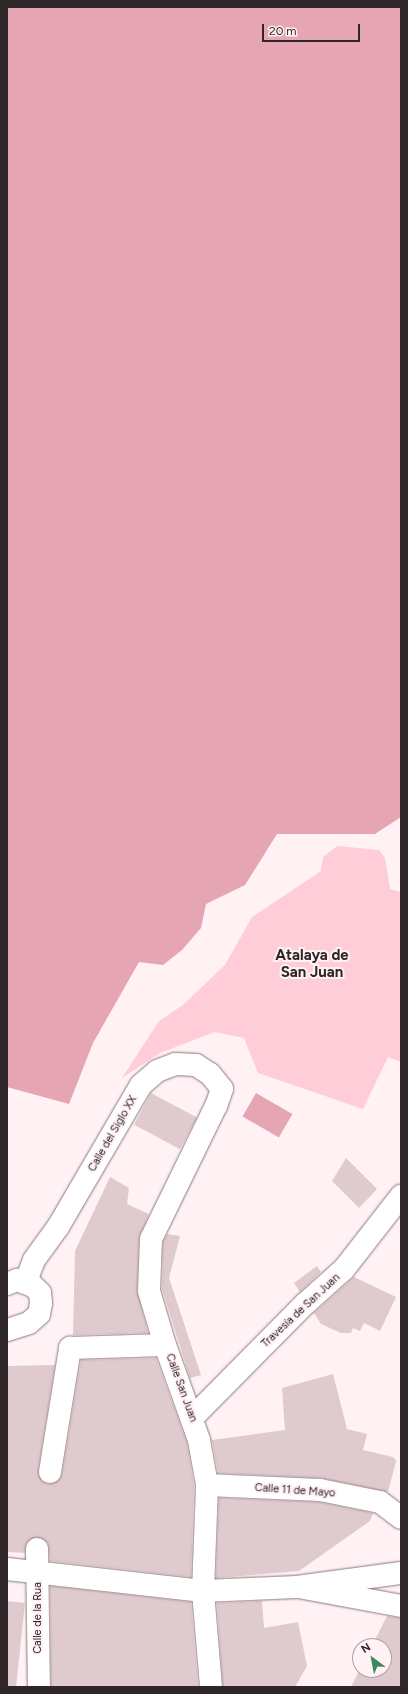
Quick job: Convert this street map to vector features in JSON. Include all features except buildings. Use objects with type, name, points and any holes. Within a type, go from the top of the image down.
[{"type":"street","name":"Calle del Siglo XX","points":[[7,1330],[29,1323],[39,1314],[40,1293],[16,1283],[58,1227],[141,1085],[157,1071],[175,1064],[196,1065],[210,1074],[222,1089],[216,1106]]},
{"type":"street","name":"Calle San Juan","points":[[211,1687],[202,1591],[207,1485],[199,1440],[165,1345],[149,1291],[151,1239],[216,1106]]},
{"type":"street","name":"Travesía de San Juan","points":[[192,1418],[305,1304],[344,1269],[401,1196]]},
{"type":"street","points":[[50,1472],[70,1348],[165,1345]]},
{"type":"street","name":"Calle 11 de Mayo","points":[[207,1485],[320,1490],[380,1502],[401,1518]]},
{"type":"street","name":"Calle de la Rua","points":[[37,1549],[39,1687]]},
{"type":"street","points":[[7,1569],[202,1591],[297,1586],[401,1573]]},
{"type":"street","points":[[297,1586],[401,1606]]},
{"type":"shaded area","points":[[7,7],[401,7],[401,817],[375,834],[277,834],[245,885],[206,904],[201,928],[182,950],[163,965],[139,962],[93,1043],[69,1104],[7,1087]]},
{"type":"shaded area","points":[[337,846],[379,850],[385,858],[390,889],[401,892],[401,1062],[388,1057],[363,1109],[258,1073],[244,1038],[215,1032],[160,1053],[122,1078],[159,1021],[183,1005],[225,965],[252,917],[321,871],[323,857]]},
{"type":"shaded area","points":[[256,1093],[292,1114],[279,1137],[242,1116]]},
{"type":"district","name":"Atalaya de San Juan","points":[[312,964]]}]
